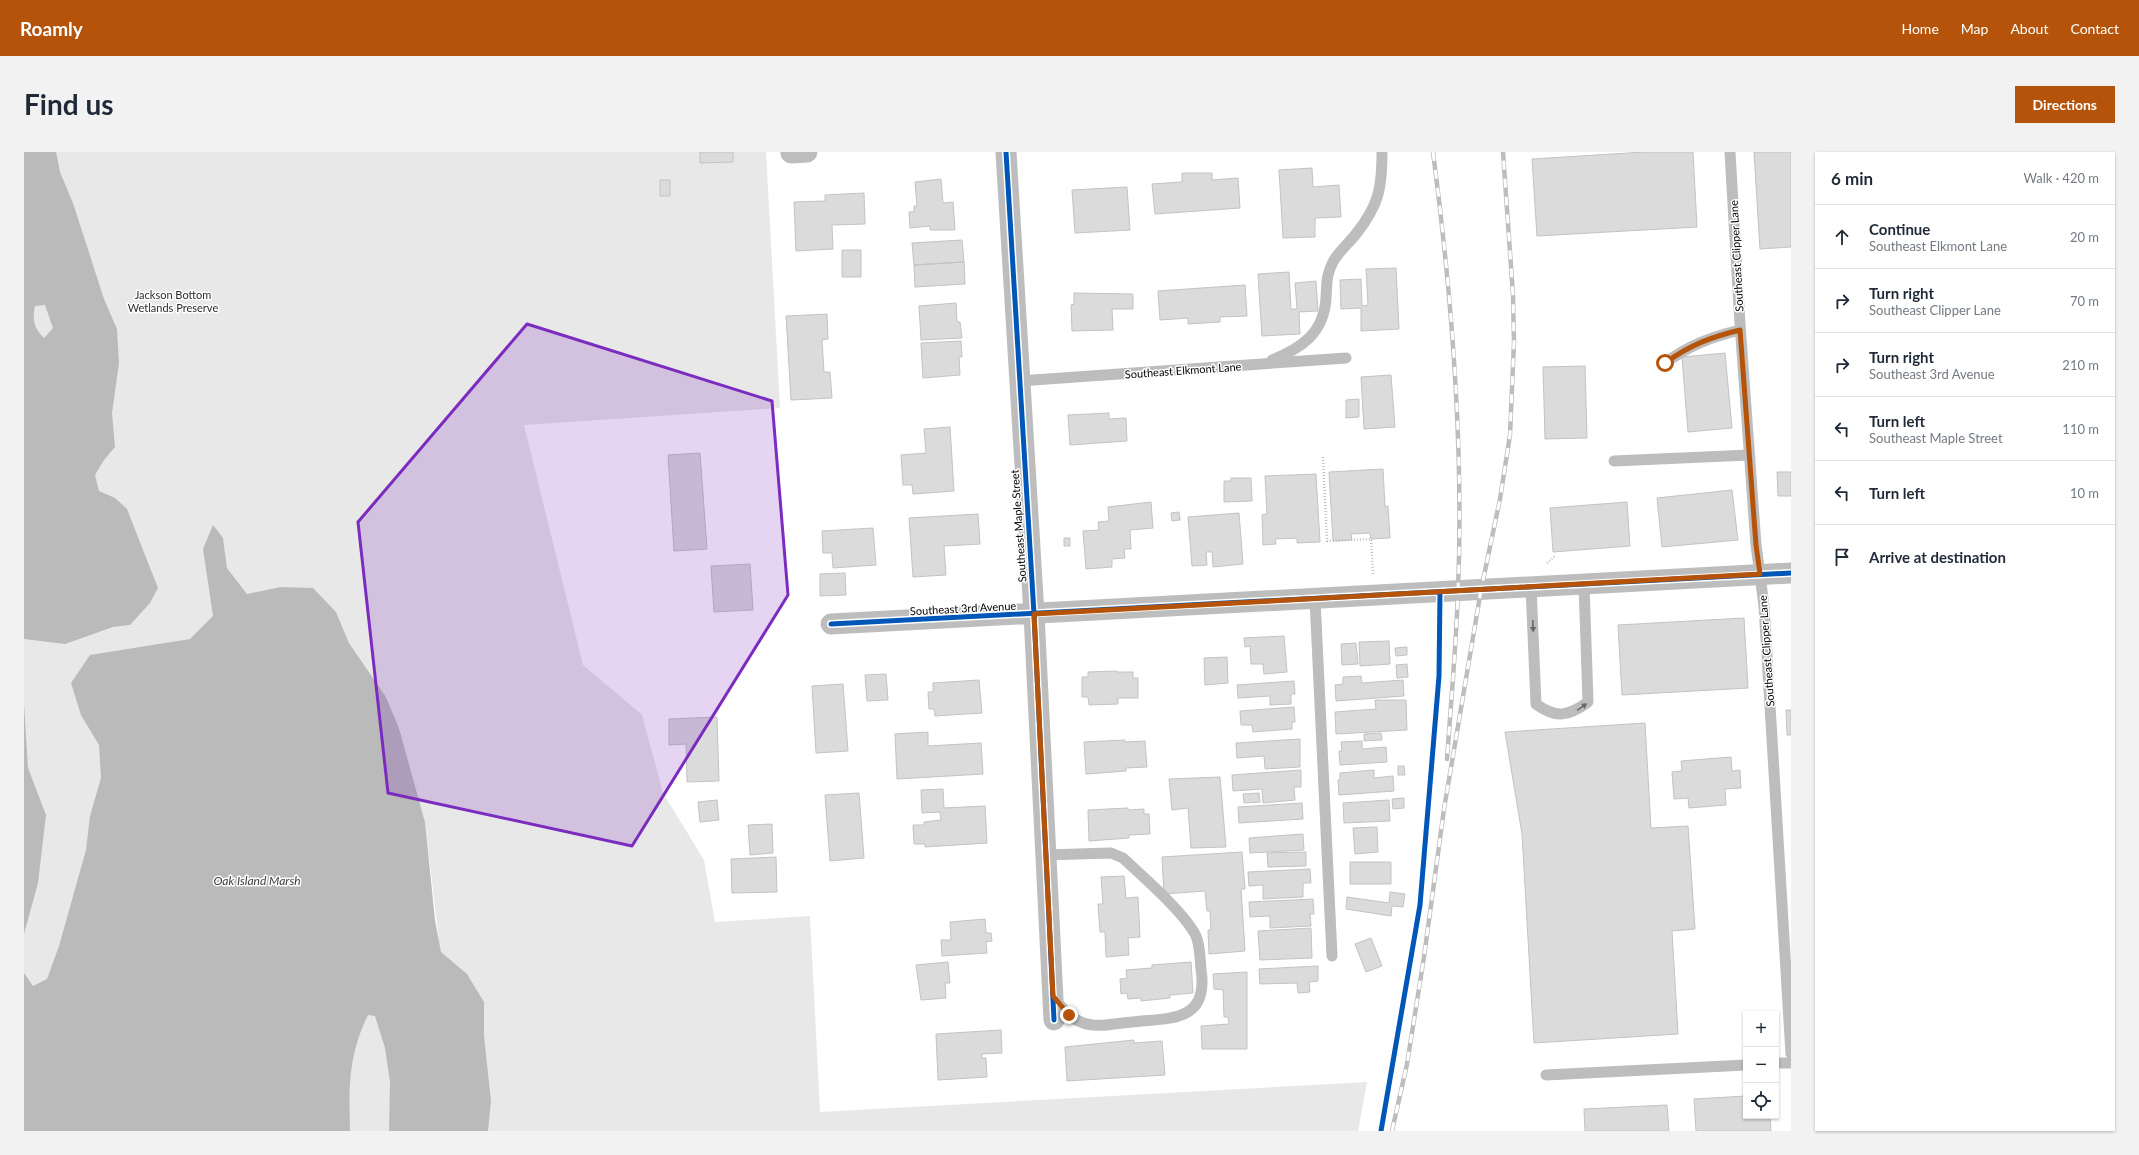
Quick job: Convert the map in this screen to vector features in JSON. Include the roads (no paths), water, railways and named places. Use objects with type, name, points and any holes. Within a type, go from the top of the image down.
[{"type":"street","name":"Southeast Maple Street","points":[[1006,152],[1034,614],[1054,1020]]},
{"type":"street","name":"Southeast 3rd Avenue","points":[[831,624],[1791,573]]},
{"type":"lane","points":[[1261,364],[1288,354],[1308,341],[1322,322],[1326,299],[1326,277],[1334,261],[1374,210],[1382,182],[1382,152]]},
{"type":"lane","name":"Southeast Clipper Lane","points":[[1730,152],[1749,455],[1764,606],[1791,1054]]},
{"type":"lane","points":[[1665,363],[1685,348],[1716,336],[1740,330]]},
{"type":"lane","name":"Southeast Elkmont Lane","points":[[1019,381],[1346,358]]},
{"type":"lane","points":[[1614,462],[1749,455]]},
{"type":"lane","points":[[1531,587],[1536,704],[1548,713],[1561,714],[1575,712],[1588,702],[1584,584]]},
{"type":"lane","points":[[1316,599],[1332,956]]},
{"type":"lane","points":[[1045,855],[1111,853],[1124,858],[1186,921],[1196,937],[1203,981],[1201,998],[1191,1011],[1176,1017],[1096,1026],[1081,1023],[1069,1015],[1053,996]]},
{"type":"lane","points":[[1779,1063],[1791,1063]]},
{"type":"lane","points":[[1546,1075],[1743,1065]]},
{"type":"water","points":[[24,152],[56,152],[60,172],[73,203],[104,299],[117,329],[119,363],[112,413],[115,447],[104,460],[95,475],[99,491],[115,498],[127,509],[158,588],[150,603],[130,625],[113,627],[65,644],[24,639]],"holes":[[[45,305],[53,328],[44,338],[35,324],[35,306]]]},
{"type":"water","name":"Oak Island Marsh","points":[[213,525],[223,538],[227,568],[247,594],[280,587],[313,588],[336,612],[349,643],[386,697],[399,728],[425,822],[435,920],[441,952],[467,974],[484,1002],[484,1036],[491,1101],[488,1131],[389,1131],[390,1082],[385,1048],[375,1016],[368,1015],[361,1030],[353,1058],[350,1086],[350,1131],[24,1131],[24,973],[33,986],[47,979],[59,946],[86,850],[90,816],[101,778],[99,745],[81,715],[71,683],[90,655],[190,639],[213,616],[203,549]]},
{"type":"water","points":[[24,703],[28,768],[46,815],[38,883],[24,934]]},
{"type":"railway","points":[[1433,152],[1446,261],[1458,426],[1459,536],[1457,612],[1447,759]]},
{"type":"railway","points":[[1392,1131],[1407,1064],[1424,957],[1444,809],[1481,590],[1500,499],[1510,435],[1514,342],[1513,295],[1503,152]]},
{"type":"park label","name":"Jackson Bottom Wetlands Preserve","points":[[173,300]]}]
